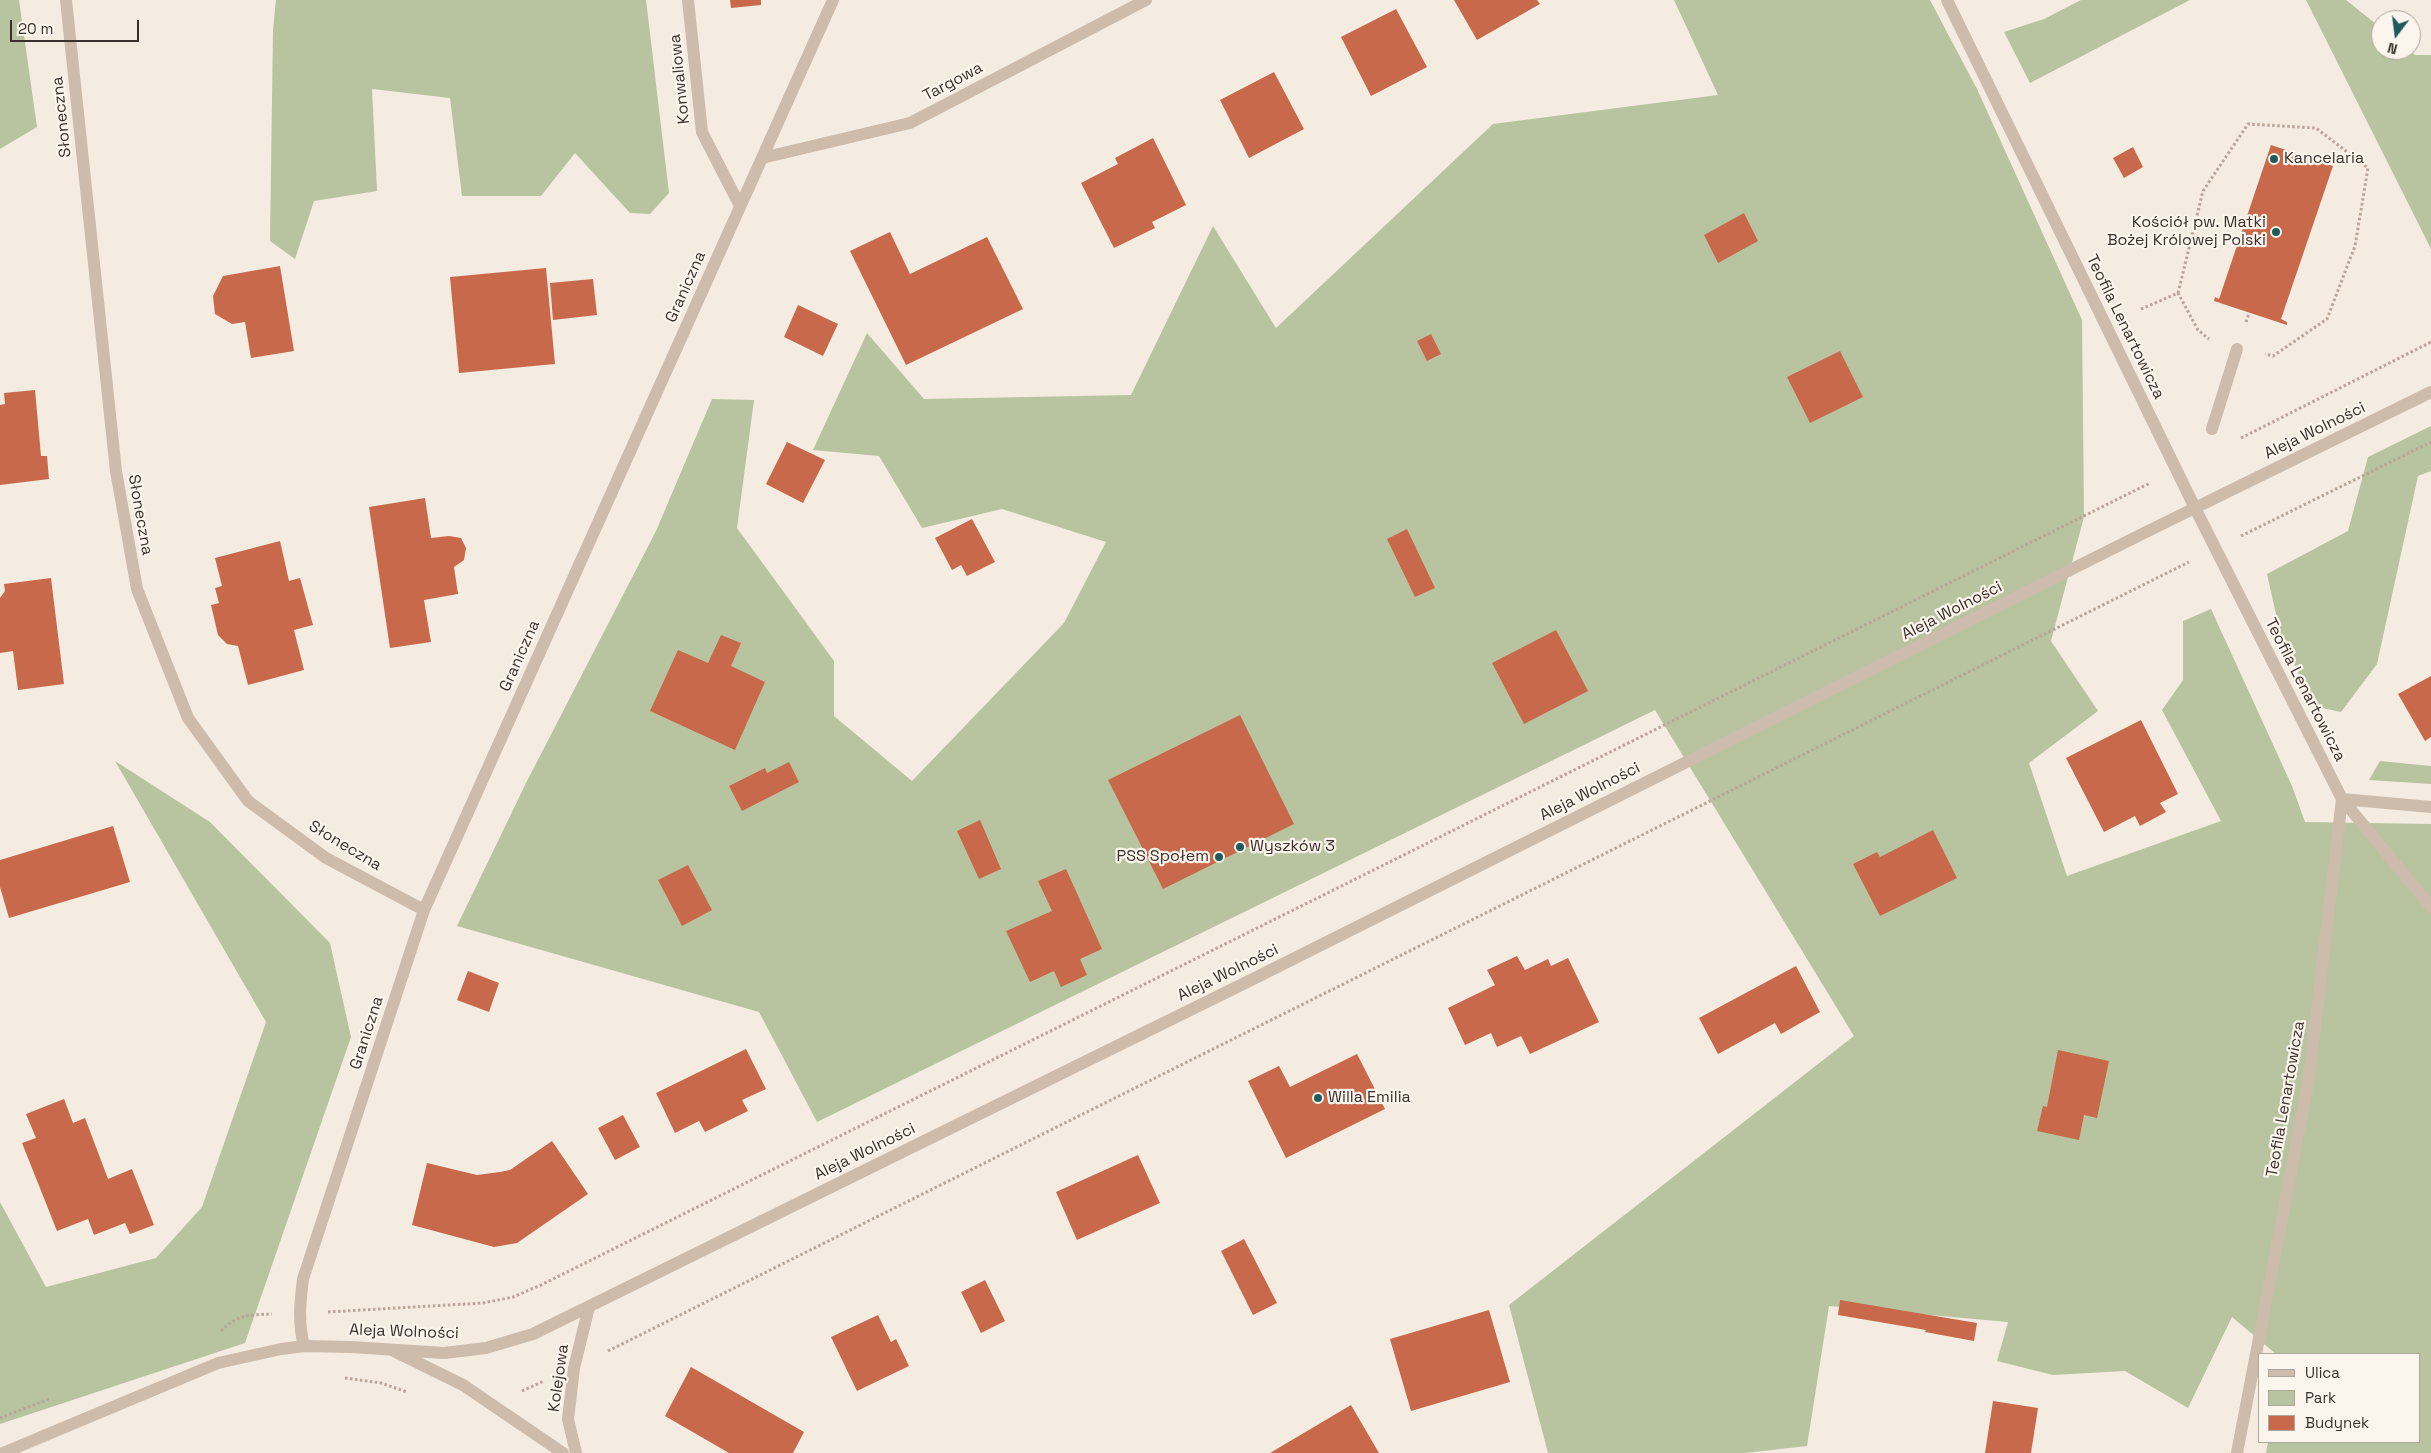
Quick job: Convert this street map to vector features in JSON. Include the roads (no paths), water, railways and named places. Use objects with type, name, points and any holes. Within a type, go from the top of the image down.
[{"type":"street","name":"Słoneczna","points":[[66,0],[116,471],[137,589],[188,718],[248,801],[326,858],[424,910]]},
{"type":"street","name":"Konwaliowa","points":[[688,0],[702,132],[740,206]]},
{"type":"street","name":"Graniczna","points":[[304,1346],[300,1329],[303,1279],[424,910],[833,0]]},
{"type":"street","name":"Targowa","points":[[762,158],[910,123],[1146,0]]},
{"type":"street","name":"Teofila Lenartowicza","points":[[1947,0],[2195,508],[2342,799],[2309,1078],[2238,1453]]},
{"type":"street","points":[[2212,429],[2237,349]]},
{"type":"street","name":"Aleja Wolności","points":[[3,1453],[218,1363],[281,1349],[304,1346],[444,1353],[486,1348],[533,1334],[1251,980],[2431,392]]},
{"type":"street","points":[[2342,799],[2431,807]]},
{"type":"street","points":[[2342,799],[2431,907]]},
{"type":"street","name":"Kolejowa","points":[[576,1453],[568,1419],[574,1368],[589,1307]]},
{"type":"street","points":[[394,1351],[455,1381],[493,1404],[563,1453]]},
{"type":"place","name":"Kancelaria","points":[[2274,159]]},
{"type":"place","name":"Kościół pw. Matki Bożej Królowej Polski","points":[[2276,232]]},
{"type":"place","name":"Wyszków 3","points":[[1240,847]]},
{"type":"place","name":"PSS Społem","points":[[1219,857]]},
{"type":"place","name":"Willa Emilia","points":[[1318,1098]]}]
